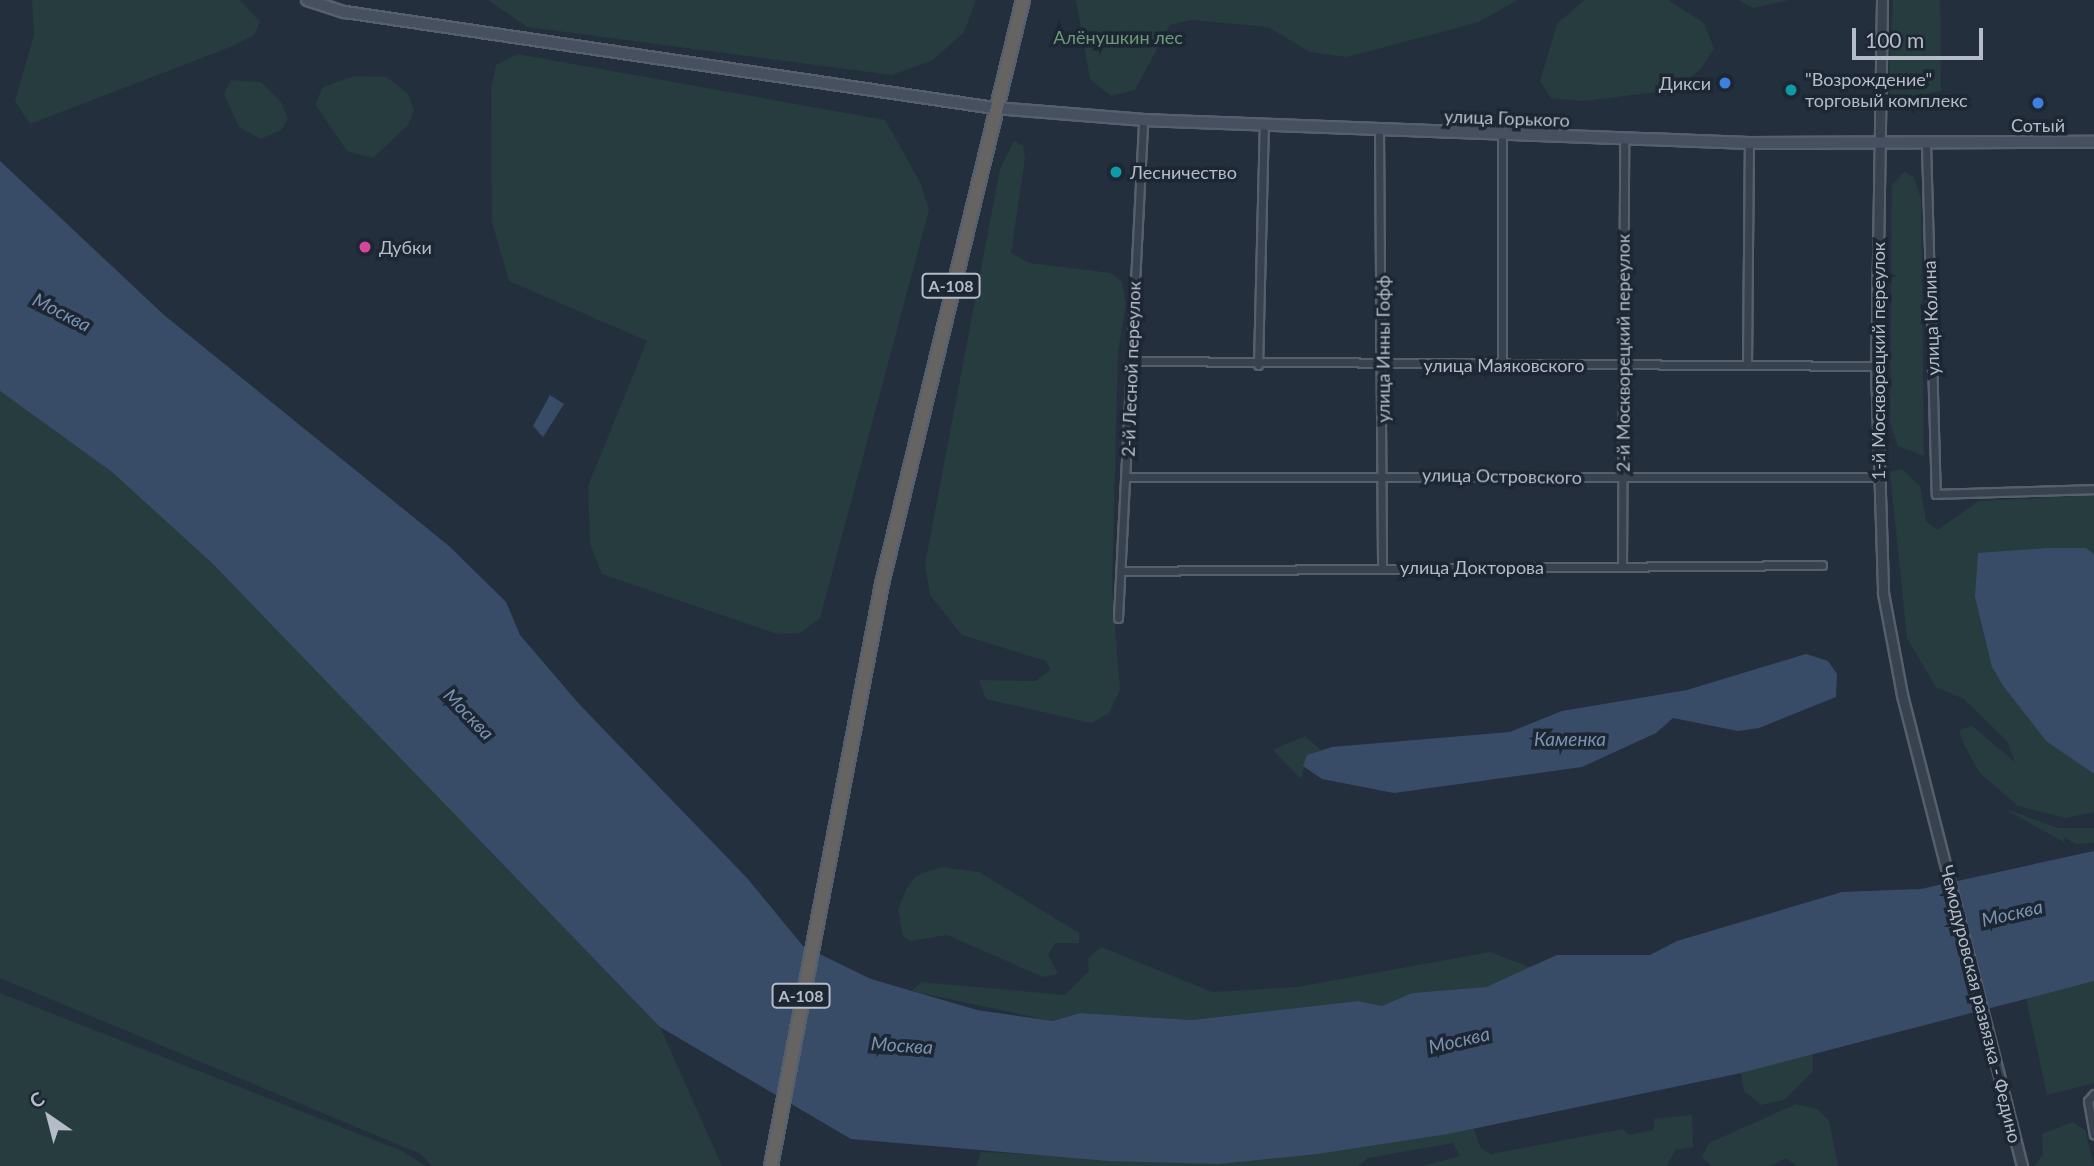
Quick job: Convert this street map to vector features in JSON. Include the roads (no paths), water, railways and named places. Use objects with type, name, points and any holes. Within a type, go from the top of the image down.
[{"type":"highway","name":"А-108","points":[[771,1166],[832,827],[994,108],[1023,0]]},
{"type":"main road","name":"улица Горького","points":[[307,0],[345,12],[994,108],[1143,120],[1502,136],[1749,143],[1880,145],[2094,142]]},
{"type":"street","name":"1-й Москворецкий переулок","points":[[1882,0],[1876,366],[1877,477],[1883,593],[1908,720]]},
{"type":"street","name":"2-й Лесной переулок","points":[[1118,618],[1143,120]]},
{"type":"street","points":[[1258,365],[1264,126]]},
{"type":"street","name":"улица Инны Гофф","points":[[1379,130],[1384,365],[1382,567]]},
{"type":"street","points":[[1502,136],[1502,367]]},
{"type":"street","name":"2-й Москворецкий переулок","points":[[1622,567],[1624,139]]},
{"type":"street","points":[[1747,365],[1749,143]]},
{"type":"street","name":"улица Колина","points":[[1926,143],[1936,494],[2094,489]]},
{"type":"street","name":"улица Маяковского","points":[[1131,361],[1502,367],[1876,366]]},
{"type":"street","name":"улица Островского","points":[[1127,477],[1383,474],[1877,477]]},
{"type":"street","name":"улица Докторова","points":[[1122,572],[1382,567],[1822,565]]},
{"type":"street","name":"Чемодуровская развязка - Федино","points":[[1908,720],[2022,1166]]},
{"type":"street","points":[[2094,1094],[2088,1101],[2094,1134]]},
{"type":"water","name":"Москва","points":[[0,161],[164,315],[449,546],[506,602],[520,635],[579,704],[747,878],[803,946],[871,979],[977,1010],[1053,1021],[1080,1013],[1192,1020],[1358,1001],[1382,1006],[1412,993],[1486,987],[1557,955],[1650,955],[1677,941],[1842,892],[1921,889],[2094,851],[2094,981],[1741,1073],[1448,1134],[1317,1154],[1219,1164],[1108,1161],[851,1139],[660,1027],[214,565],[112,472],[0,391]]},
{"type":"water","points":[[550,395],[564,404],[543,437],[533,426]]},
{"type":"water","points":[[2086,548],[2094,554],[2094,774],[2046,741],[2004,687],[1992,667],[1975,597],[1978,553]]},
{"type":"water","name":"Каменка","points":[[1806,654],[1828,661],[1837,674],[1836,697],[1759,728],[1738,731],[1673,718],[1656,733],[1582,767],[1394,793],[1322,779],[1303,766],[1307,755],[1332,747],[1510,732],[1562,711],[1687,690]]},
{"type":"place","name":"Дикси","points":[[1725,83]]},
{"type":"place","name":"\"Возрождение\" торговый комплекс","points":[[1791,90]]},
{"type":"place","name":"Сотый","points":[[2038,103]]},
{"type":"place","name":"Лесничество","points":[[1116,172]]},
{"type":"place","name":"Дубки","points":[[365,247]]},
{"type":"park label","name":"Алёнушкин лес","points":[[1118,37]]}]
